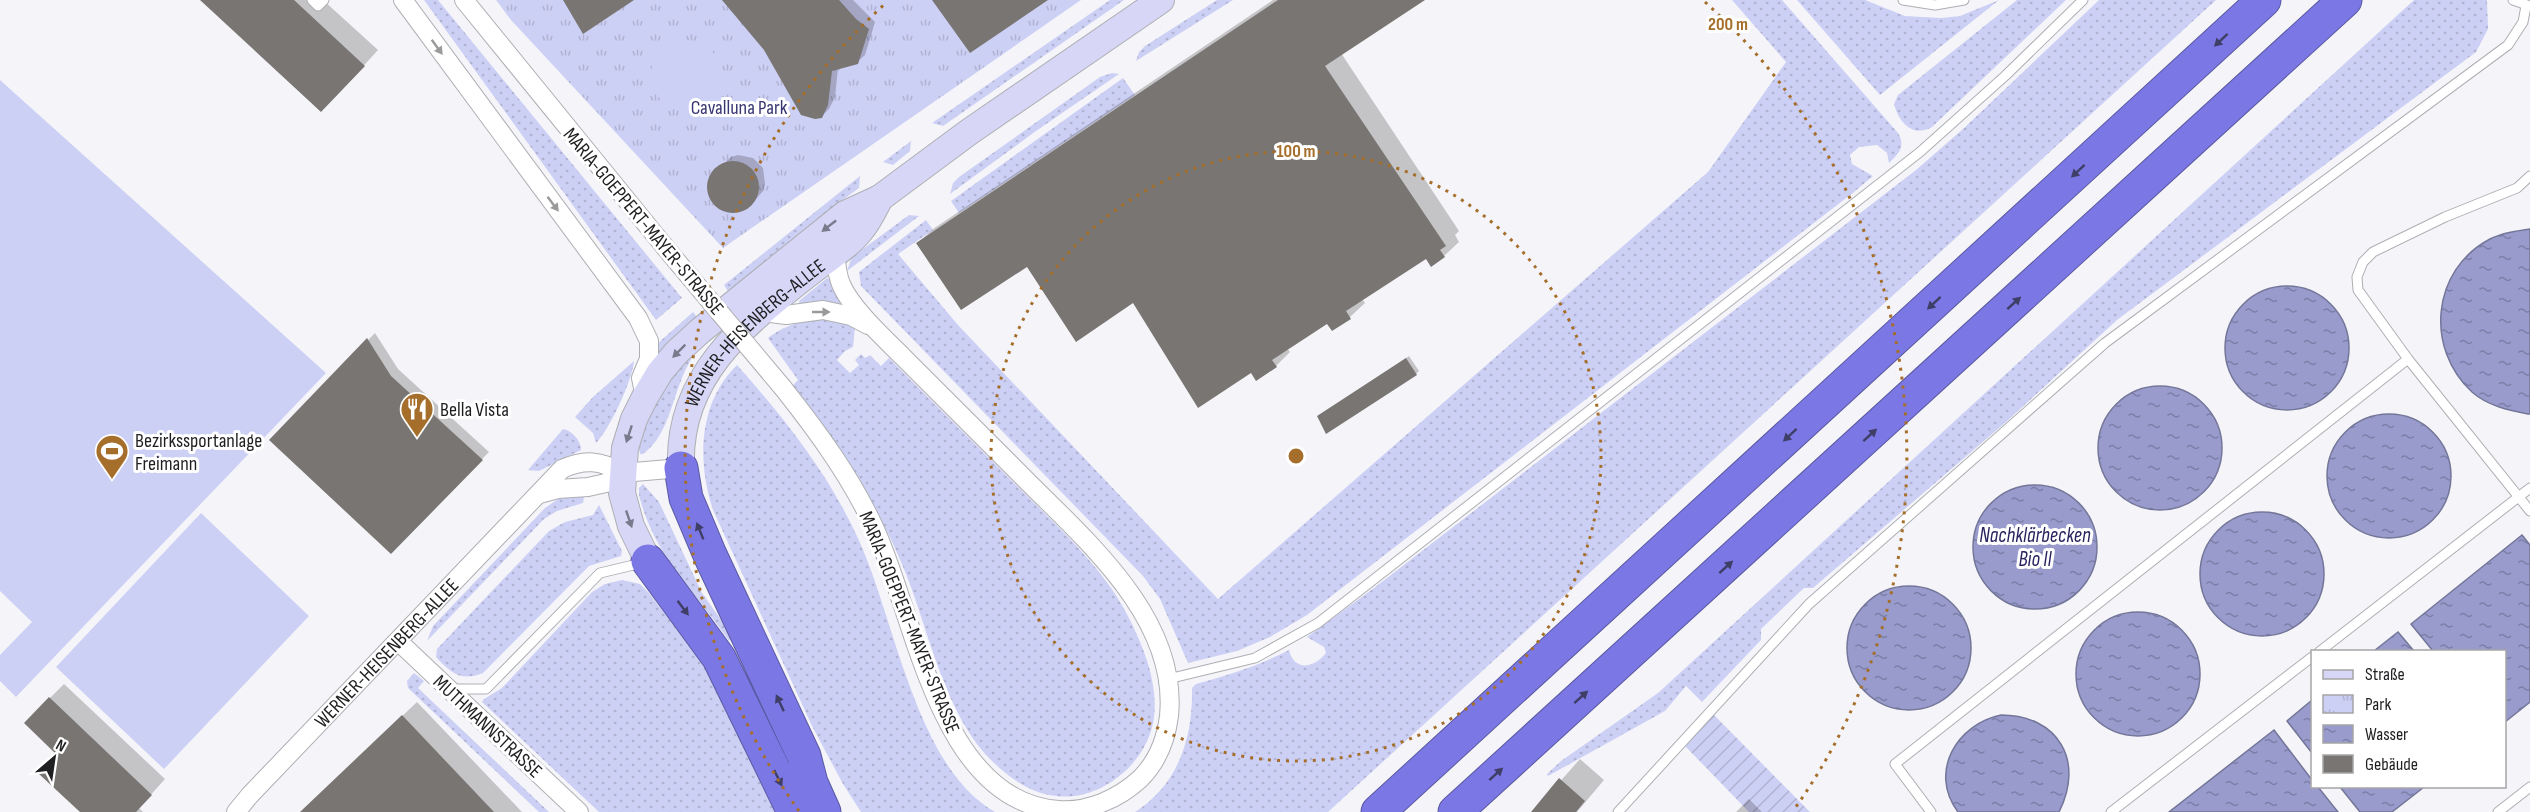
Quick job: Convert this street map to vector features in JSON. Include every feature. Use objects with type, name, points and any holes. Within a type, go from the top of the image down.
[{"type":"highway","points":[[1378,812],[2265,0]]},
{"type":"highway","points":[[1455,812],[2345,0]]},
{"type":"highway","points":[[681,468],[686,498],[710,555],[804,756],[811,783],[824,812]]},
{"type":"highway","points":[[648,561],[719,658],[794,812]]},
{"type":"highway","points":[[804,756],[846,812]]},
{"type":"street","points":[[403,0],[638,318],[649,341],[649,359],[641,378],[645,397]]},
{"type":"street","name":"MARIA-GOEPPERT-MAYER-STRASSE","points":[[464,0],[783,388],[837,460],[874,527],[895,575],[925,668],[955,735],[969,758],[1007,794],[1047,810],[1068,811],[1099,804],[1125,791],[1141,778],[1153,763],[1162,746],[1167,729],[1170,705],[1168,679],[1163,657],[1150,628],[1119,578],[1095,550],[875,329],[840,283],[835,253]]},
{"type":"street","name":"WERNER-HEISENBERG-ALLEE","points":[[648,561],[626,511],[622,493],[622,473],[625,448],[634,419],[660,372],[700,331],[845,214],[880,198],[978,125],[1161,0]]},
{"type":"street","name":"WERNER-HEISENBERG-ALLEE","points":[[538,494],[606,483],[622,473],[681,468],[681,433],[686,413],[697,388],[719,353],[763,312],[861,231],[880,198]]},
{"type":"street","name":"MARIA-GOEPPERT-MAYER-STRASSE","points":[[763,312],[786,315],[823,310],[852,316],[875,329]]},
{"type":"street","name":"WERNER-HEISENBERG-ALLEE","points":[[236,812],[556,474],[572,464],[586,461],[606,463],[622,473]]},
{"type":"street","name":"MUTHMANNSTRASSE","points":[[398,641],[579,812]]},
{"type":"lane","points":[[312,0],[318,6],[324,0]]},
{"type":"lane","points":[[1903,0],[1935,5],[1964,0]]},
{"type":"lane","points":[[1168,679],[1255,658],[1318,623],[1920,152],[2005,76],[2083,0]]},
{"type":"lane","points":[[1618,812],[1809,604],[2105,343],[2508,45],[2523,22],[2528,6],[2513,0]]},
{"type":"lane","points":[[2530,176],[2517,188],[2445,217],[2373,252],[2363,262],[2357,277],[2358,290],[2408,359],[2530,511]]},
{"type":"lane","points":[[1931,812],[1895,764],[2408,359]]},
{"type":"lane","points":[[2320,650],[2530,488]]},
{"type":"lane","points":[[448,689],[486,689],[600,573],[648,561]]},
{"type":"lane","points":[[2111,812],[2311,659]]},
{"type":"lane","points":[[2499,812],[2530,787]]},
{"type":"green space","points":[[424,0],[438,0],[682,298],[656,320]]},
{"type":"green space","name":"Cavalluna Park","points":[[496,0],[1081,0],[723,248],[511,20]]},
{"type":"green space","points":[[1110,0],[1124,0],[943,126],[932,123]]},
{"type":"green space","points":[[1217,0],[1233,0],[1136,61],[1139,52],[1145,46]]},
{"type":"green space","points":[[1732,0],[1782,0],[1898,133],[1901,146],[1898,153],[1889,163],[1887,153],[1877,145],[1859,147],[1850,155],[1852,164],[1873,176],[1854,192],[1307,615],[1270,637],[1237,651],[1188,663],[1160,599],[1143,576],[861,286],[859,272],[926,220],[933,230],[898,254],[958,325],[1218,599],[1708,172],[1786,62]]},
{"type":"green space","points":[[1797,0],[1865,0],[1905,16],[1941,18],[1960,16],[1999,0],[1880,95]]},
{"type":"green space","points":[[2017,0],[2066,0],[1932,127],[1919,131],[1903,123],[1894,104],[1898,95]]},
{"type":"green space","points":[[2099,0],[2216,0],[1328,812],[1135,812],[1163,788],[1173,773],[1186,741],[1190,724],[1192,688],[1196,684],[1243,670],[1289,650],[1291,657],[1299,664],[1310,665],[1321,658],[1326,653],[1324,647],[1307,637],[1374,588],[1916,170],[1963,129]]},
{"type":"green space","points":[[2414,0],[2487,0],[2488,29],[2476,52],[2117,320],[2006,422],[1813,588],[1804,588],[1761,629],[1761,640],[1702,702],[1686,686],[1665,711],[1548,776],[1547,774],[1561,761],[1658,693]]},
{"type":"green space","points":[[686,40],[699,43],[711,50],[718,62],[721,75],[718,88],[711,100],[699,107],[686,110],[673,107],[661,100],[654,88],[651,75],[654,62],[661,50],[673,43]]},
{"type":"green space","points":[[1112,73],[1119,74],[950,194],[953,183],[959,177],[1100,77]]},
{"type":"green space","points":[[1123,78],[1135,95],[959,213],[951,201]]},
{"type":"green space","name":"Bezirkssportanlage Freimann","points":[[0,80],[326,373],[16,697],[0,681],[0,655],[32,622],[0,591]]},
{"type":"green space","points":[[911,141],[910,151],[893,165],[883,162]]},
{"type":"green space","points":[[860,176],[859,188],[822,215],[729,293],[724,285]]},
{"type":"green space","points":[[909,215],[919,216],[847,271],[852,257]]},
{"type":"green space","points":[[827,278],[831,279],[834,292],[841,303],[839,306],[800,305],[799,301]]},
{"type":"green space","points":[[693,312],[698,318],[663,352],[657,352],[657,344]]},
{"type":"green space","points":[[829,319],[855,327],[853,347],[845,351],[837,360],[850,373],[859,365],[855,360],[861,354],[865,358],[870,355],[881,366],[889,358],[1067,536],[1096,568],[1121,603],[1136,633],[1149,668],[1154,692],[1154,717],[1143,749],[1120,776],[1105,786],[1090,793],[1073,796],[1047,795],[1030,789],[1007,775],[994,763],[977,744],[963,722],[951,699],[915,597],[883,523],[842,452],[793,385],[798,380],[768,338],[797,323]]},
{"type":"green space","points":[[691,355],[692,358],[660,435],[652,446],[640,454],[643,433],[657,398]]},
{"type":"green space","points":[[634,361],[620,404],[608,427],[596,443],[593,433],[575,417],[593,397]]},
{"type":"green space","points":[[737,365],[802,444],[843,509],[869,565],[909,685],[925,724],[944,760],[967,790],[995,812],[861,812],[843,784],[812,726],[713,510],[708,492],[703,453],[708,415],[724,380]]},
{"type":"green space","points":[[563,429],[576,437],[581,450],[539,471],[528,470]]},
{"type":"green space","points":[[643,484],[659,502],[702,593],[732,635],[729,641],[677,572],[655,537],[639,495],[639,488]]},
{"type":"green space","points":[[574,495],[584,497],[583,503],[557,511],[544,519],[427,641],[433,626],[545,508],[558,499]]},
{"type":"green space","points":[[599,505],[622,551],[621,556],[589,566],[483,673],[468,677],[462,676],[441,663],[436,657],[437,649],[549,531],[565,522],[593,515]]},
{"type":"green space","points":[[201,513],[309,616],[164,769],[56,667]]},
{"type":"green space","points":[[622,580],[640,584],[648,592],[704,664],[775,812],[599,812],[482,702],[502,688],[592,592],[605,584]]},
{"type":"green space","points":[[414,673],[424,681],[418,688],[549,812],[539,812],[408,688],[407,681]]},
{"type":"green space","points":[[1713,714],[1810,812],[1749,812],[1685,746]]},
{"type":"water","points":[[2530,229],[2530,414],[2528,414],[2491,404],[2472,392],[2457,374],[2447,354],[2441,333],[2441,311],[2446,290],[2456,270],[2470,253],[2495,237]]},
{"type":"water","points":[[2287,286],[2311,291],[2331,304],[2344,324],[2349,348],[2344,372],[2331,392],[2311,405],[2287,410],[2263,405],[2243,392],[2230,372],[2225,348],[2230,324],[2243,304],[2263,291]]},
{"type":"water","name":"Nachklärbecken Bio II","points":[[2160,386],[2184,391],[2204,404],[2217,424],[2222,448],[2217,472],[2204,492],[2184,505],[2160,510],[2136,505],[2116,492],[2103,472],[2098,448],[2103,424],[2116,404],[2136,391]]},
{"type":"water","points":[[2389,414],[2413,419],[2433,432],[2446,452],[2451,476],[2446,500],[2433,520],[2413,533],[2389,538],[2365,533],[2345,520],[2332,500],[2327,476],[2332,452],[2345,432],[2365,419]]},
{"type":"water","name":"Nachklärbecken Bio II","points":[[2035,485],[2059,490],[2079,503],[2092,523],[2097,547],[2092,571],[2079,591],[2059,604],[2035,609],[2011,604],[1991,591],[1978,571],[1973,547],[1978,523],[1991,503],[2011,490]]},
{"type":"water","points":[[2262,512],[2286,517],[2306,530],[2319,550],[2324,574],[2319,598],[2306,618],[2286,631],[2262,636],[2238,631],[2218,618],[2205,598],[2200,574],[2205,550],[2218,530],[2238,517]]},
{"type":"water","points":[[2522,535],[2530,545],[2530,702],[2506,721],[2506,650],[2432,650],[2411,624]]},
{"type":"water","name":"Nachklärbecken Bio II","points":[[1909,586],[1933,591],[1953,604],[1966,624],[1971,648],[1966,672],[1953,692],[1933,705],[1909,710],[1885,705],[1865,692],[1852,672],[1847,648],[1852,624],[1865,604],[1885,591]]},
{"type":"water","name":"Nachklärbecken Bio II","points":[[2138,612],[2162,617],[2182,630],[2195,650],[2200,674],[2195,698],[2182,718],[2162,731],[2138,736],[2114,731],[2094,718],[2081,698],[2076,674],[2081,650],[2094,630],[2114,617]]},
{"type":"water","points":[[2398,632],[2413,650],[2375,650]]},
{"type":"water","points":[[2311,701],[2311,752],[2287,721]]},
{"type":"water","points":[[2001,715],[2021,717],[2038,723],[2051,732],[2061,744],[2067,759],[2069,775],[2066,793],[2059,812],[1958,812],[1949,797],[1946,781],[1947,766],[1960,739],[1985,720]]},
{"type":"water","points":[[2274,730],[2311,779],[2311,788],[2319,788],[2338,812],[2169,812]]},
{"type":"water","points":[[2341,788],[2423,788],[2392,812],[2360,812]]},
{"type":"building","points":[[200,0],[294,0],[365,66],[321,112]]},
{"type":"building","points":[[563,0],[634,0],[583,34]]},
{"type":"building","points":[[722,0],[839,0],[856,19],[869,29],[858,64],[832,71],[828,105],[822,118],[815,119],[801,115],[764,50]]},
{"type":"building","points":[[932,0],[1048,0],[970,53]]},
{"type":"building","points":[[1278,0],[1425,0],[1325,66],[1446,246],[1440,250],[1445,257],[1431,267],[1426,259],[1346,311],[1351,319],[1332,331],[1327,324],[1272,360],[1277,367],[1256,381],[1251,373],[1198,408],[1133,303],[1076,342],[1027,267],[961,310],[916,243]]},
{"type":"building","points":[[728,161],[738,161],[748,165],[755,172],[759,187],[755,202],[748,209],[738,213],[728,213],[718,209],[711,202],[707,192],[707,182],[711,172],[718,165]]},
{"type":"building","points":[[367,338],[391,376],[483,460],[391,554],[269,440]]},
{"type":"building","points":[[1406,358],[1417,375],[1326,434],[1317,416]]},
{"type":"building","points":[[49,697],[152,795],[136,812],[80,812],[39,774],[57,755],[24,723]]},
{"type":"building","points":[[402,715],[494,812],[300,812]]},
{"type":"building","points":[[1559,778],[1585,801],[1576,812],[1531,812]]},
{"type":"place","name":"Bella Vista","points":[[417,438]]},
{"type":"place","name":"Bezirkssportanlage Freimann","points":[[112,480]]}]
